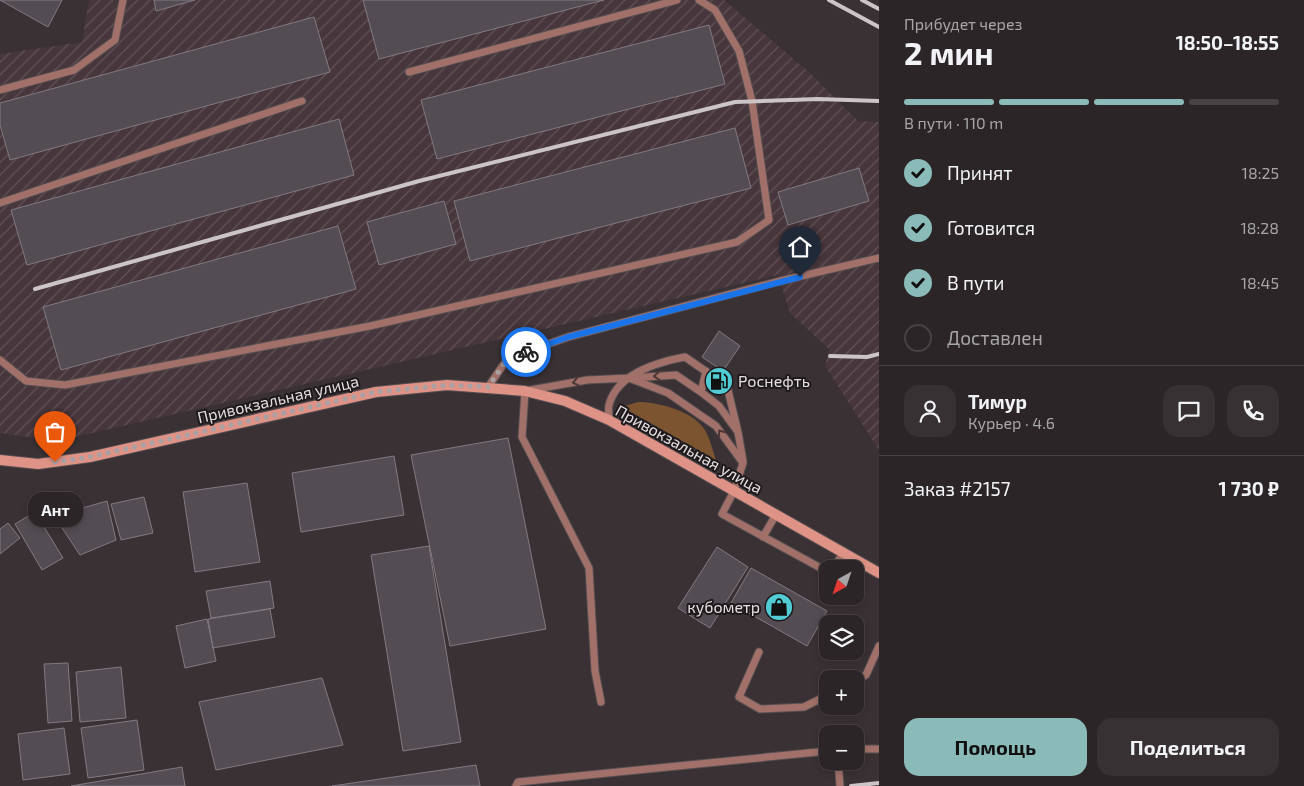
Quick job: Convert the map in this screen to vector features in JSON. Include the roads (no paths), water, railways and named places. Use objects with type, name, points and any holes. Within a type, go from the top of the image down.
[{"type":"main road","name":"Привокзальная улица","points":[[0,460],[38,464],[90,457],[376,392],[447,385],[525,391],[565,401],[608,420],[879,573]]},
{"type":"lane","points":[[0,90],[74,70],[115,40],[123,0]]},
{"type":"lane","points":[[409,72],[677,0]]},
{"type":"lane","points":[[0,360],[26,381],[65,385],[370,326],[737,242],[769,220],[752,101],[739,50],[715,10],[699,0]]},
{"type":"lane","points":[[0,203],[302,101]]},
{"type":"lane","points":[[488,387],[508,358],[568,337],[780,281],[879,258]]},
{"type":"lane","points":[[608,420],[609,405],[616,391],[629,378],[660,362],[685,357],[726,386],[738,432],[744,463],[734,491],[722,514],[819,567]]},
{"type":"lane","points":[[701,392],[706,372]]},
{"type":"lane","points":[[601,702],[595,670],[589,568],[522,437],[525,391],[587,380],[676,375],[720,406],[738,432]]},
{"type":"lane","points":[[629,378],[668,393],[716,426],[744,463]]},
{"type":"lane","points":[[763,537],[775,516]]},
{"type":"lane","points":[[839,560],[843,553]]},
{"type":"lane","points":[[864,676],[879,646]]},
{"type":"lane","points":[[759,652],[739,697],[760,709],[804,707],[819,700]]},
{"type":"lane","points":[[864,749],[879,749]]},
{"type":"lane","points":[[517,785],[819,752]]},
{"type":"lane","points":[[839,770],[840,786]]},
{"type":"railway","points":[[829,0],[879,27]]},
{"type":"railway","points":[[862,0],[879,9]]},
{"type":"railway","points":[[35,289],[419,181],[735,102],[818,99],[879,101]]},
{"type":"railway","points":[[830,356],[867,357],[879,354]]},
{"type":"railway","points":[[851,786],[879,783]]},
{"type":"place","name":"Роснефть","points":[[719,381]]},
{"type":"place","name":"Ант","points":[[55,462]]},
{"type":"place","name":"кубометр","points":[[779,607]]}]
